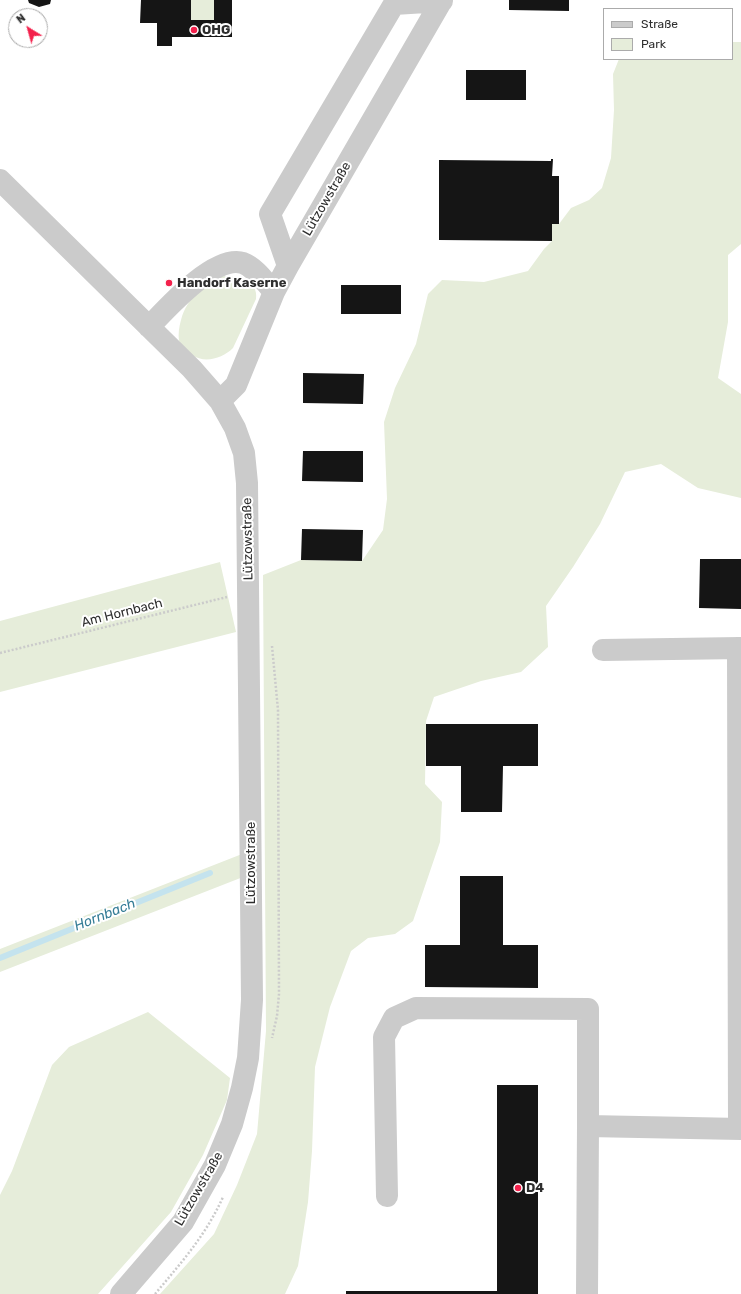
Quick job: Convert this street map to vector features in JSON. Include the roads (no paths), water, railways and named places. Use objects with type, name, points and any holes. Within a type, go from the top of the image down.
[{"type":"street","name":"Lützowstraße","points":[[220,401],[236,385],[274,292],[442,1]]},
{"type":"street","points":[[288,266],[270,214],[394,4],[442,1]]},
{"type":"street","name":"Lützowstraße","points":[[0,180],[192,369],[220,401],[235,428],[244,453],[247,482],[249,592],[252,1000],[248,1058],[242,1088],[232,1124],[216,1165],[183,1222],[121,1294]]},
{"type":"street","points":[[149,327],[170,304],[203,276],[216,267],[232,261],[244,264],[257,272],[274,292]]},
{"type":"street","points":[[588,1126],[740,1129],[740,648],[603,650]]},
{"type":"street","points":[[387,1196],[384,1037],[394,1018],[416,1008],[588,1009],[587,1294]]},
{"type":"waterway","name":"Hornbach","points":[[0,958],[210,873]]},
{"type":"place","name":"OHG","points":[[194,30]]},
{"type":"place","name":"Handorf Kaserne","points":[[169,283]]},
{"type":"place","name":"D4","points":[[518,1188]]}]
